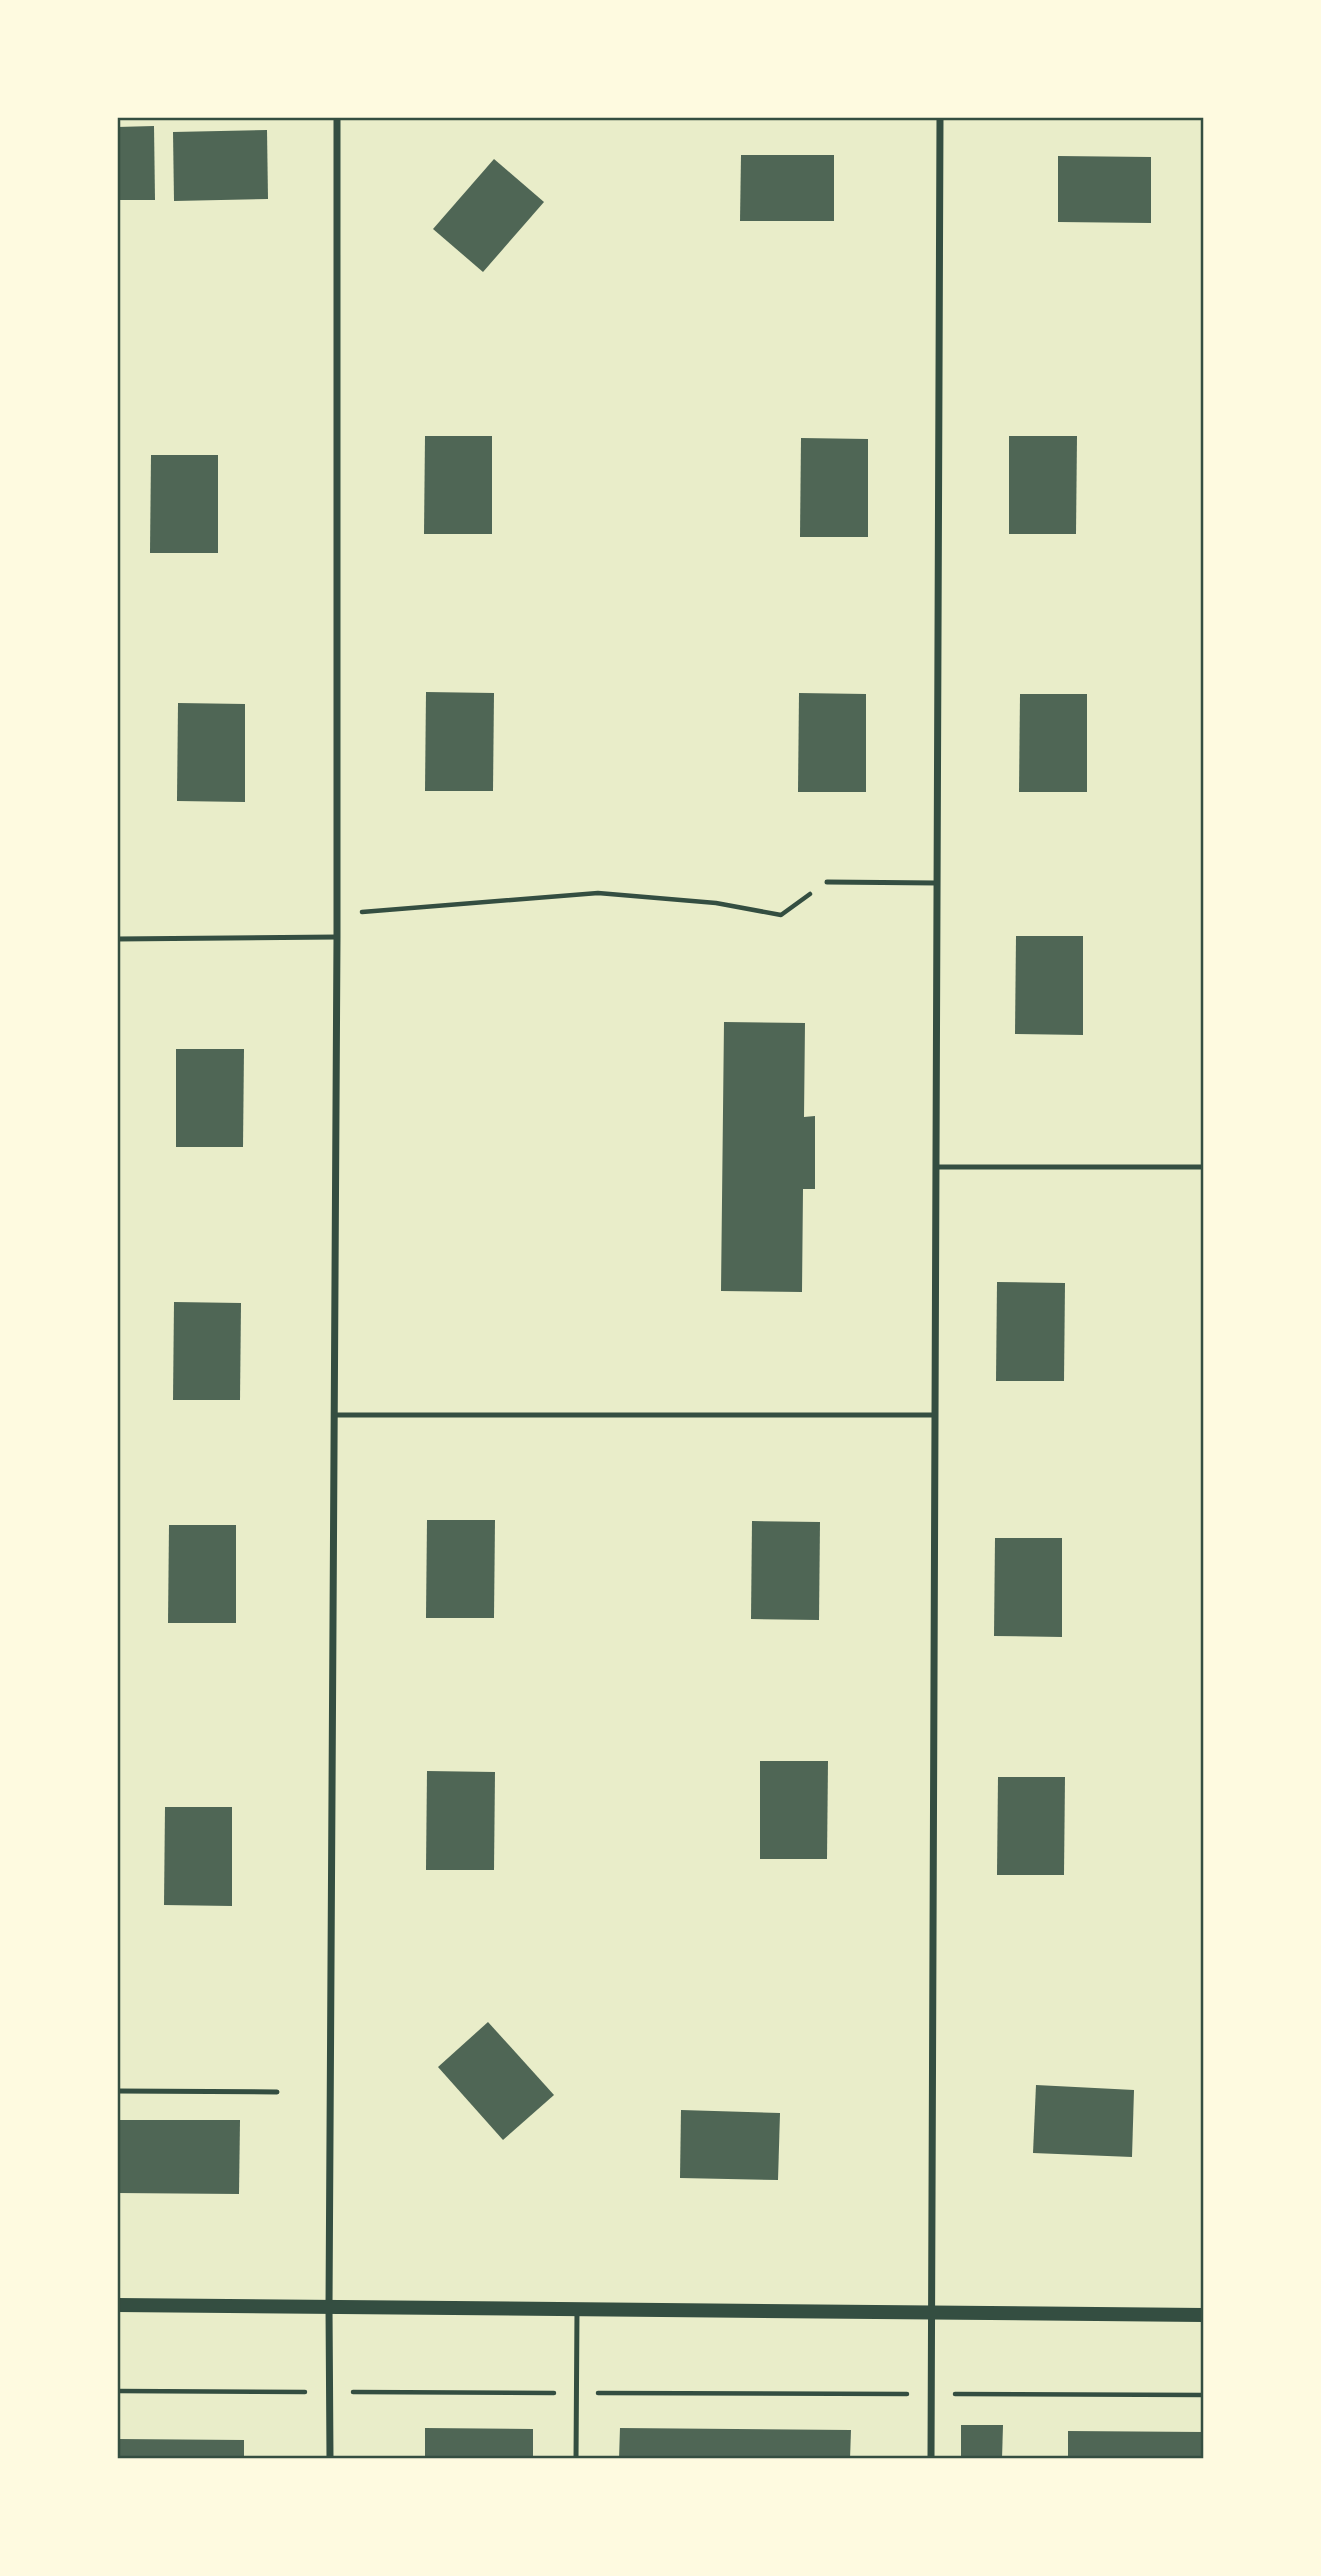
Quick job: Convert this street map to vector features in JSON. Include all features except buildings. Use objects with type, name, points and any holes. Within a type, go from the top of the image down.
[{"type":"main road","points":[[117,2305],[1204,2315]]},
{"type":"street","points":[[330,2459],[337,937],[337,117]]},
{"type":"street","points":[[931,2459],[940,117]]},
{"type":"lane","points":[[827,883],[937,883]]},
{"type":"lane","points":[[117,939],[337,937]]},
{"type":"lane","points":[[936,1167],[1204,1167]]},
{"type":"lane","points":[[334,1415],[935,1415]]},
{"type":"lane","points":[[117,2091],[277,2092]]},
{"type":"lane","points":[[576,2459],[577,2310]]},
{"type":"path","points":[[337,914],[598,893],[716,903],[781,915],[827,883]]},
{"type":"path","points":[[117,2391],[1204,2395]]}]
